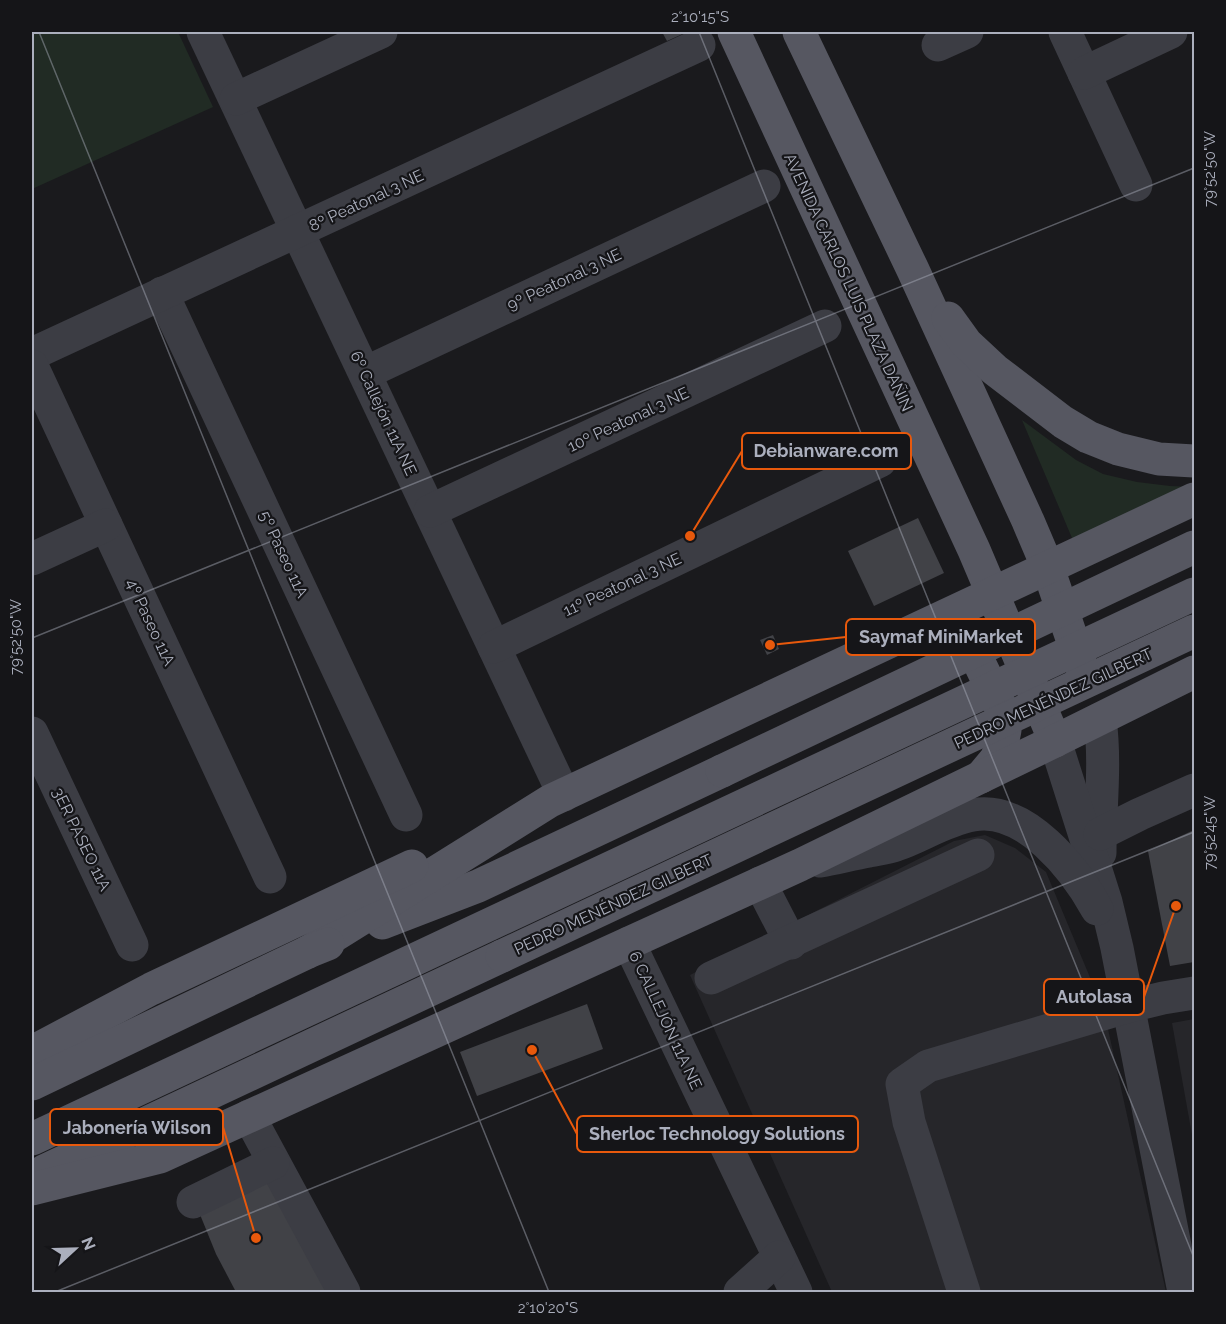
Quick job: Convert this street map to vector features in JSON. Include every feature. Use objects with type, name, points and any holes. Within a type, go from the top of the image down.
[{"type":"main road","name":"AVENIDA CARLOS LUIS PLAZA DAÑIN","points":[[734,32],[993,593],[1055,741]]},
{"type":"main road","name":"AVENIDA CARLOS LUIS PLAZA DAÑIN","points":[[799,32],[913,270],[1028,521],[1100,719]]},
{"type":"main road","points":[[913,270],[966,343],[995,370],[1063,422],[1088,437],[1118,449],[1159,459],[1194,461]]},
{"type":"main road","points":[[32,1052],[151,989],[1194,499]]},
{"type":"main road","points":[[32,1084],[308,952],[478,886],[1194,547]]},
{"type":"main road","name":"PEDRO MENÉNDEZ GILBERT","points":[[32,1138],[1194,594]]},
{"type":"main road","points":[[907,634],[943,632],[956,636],[968,643],[976,656],[1004,714],[1005,730],[996,759],[981,777]]},
{"type":"main road","name":"PEDRO MENÉNDEZ GILBERT","points":[[32,1177],[1194,632]]},
{"type":"main road","points":[[32,1189],[160,1157],[800,865],[1194,672]]},
{"type":"main road","points":[[308,952],[557,798]]},
{"type":"street","name":"6º Callejón 11A NE","points":[[203,32],[494,647],[557,798]]},
{"type":"street","points":[[236,99],[377,32]]},
{"type":"street","points":[[1065,32],[1136,186]]},
{"type":"street","points":[[1084,73],[1171,32]]},
{"type":"street","name":"8º Peatonal 3 NE","points":[[32,354],[699,45]]},
{"type":"street","name":"9º Peatonal 3 NE","points":[[365,373],[764,186]]},
{"type":"street","name":"5º Paseo 11A","points":[[162,293],[406,814]]},
{"type":"street","name":"10º Peatonal 3 NE","points":[[430,511],[825,326]]},
{"type":"street","name":"4º Paseo 11A","points":[[32,366],[270,878]]},
{"type":"street","name":"11º Peatonal 3 NE","points":[[494,647],[880,461]]},
{"type":"street","points":[[32,559],[106,525]]},
{"type":"street","name":"AVENIDA CARLOS LUIS PLAZA DAÑIN","points":[[1100,719],[1103,741],[1100,861],[1106,902]]},
{"type":"street","name":"3ER PASEO 11A","points":[[32,733],[132,945]]},
{"type":"street","name":"AVENIDA CARLOS LUIS PLAZA DAÑIN","points":[[1055,741],[1106,902],[1117,948],[1184,1293]]},
{"type":"street","points":[[1100,834],[1194,790]]},
{"type":"street","points":[[800,865],[895,846],[951,820],[975,814],[999,815],[1019,823],[1046,843],[1066,865],[1087,890],[1117,948]]},
{"type":"street","points":[[711,978],[978,855]]},
{"type":"street","points":[[760,883],[791,943]]},
{"type":"street","name":"6 CALLEJÓN 11A NE","points":[[629,943],[796,1293]]},
{"type":"street","points":[[964,1293],[909,1122],[902,1084],[928,1066],[1130,1006],[1194,993]]},
{"type":"street","points":[[249,1116],[344,1293]]},
{"type":"street","points":[[193,1202],[273,1163]]},
{"type":"street","points":[[740,1293],[779,1257]]},
{"type":"shaded area","points":[[32,32],[178,32],[213,107],[32,189]]},
{"type":"shaded area","points":[[1022,420],[1076,460],[1103,474],[1137,482],[1194,487],[1075,545]]},
{"type":"shaded area","points":[[985,835],[1015,848],[1046,872],[1104,1011],[1166,1292],[832,1292],[690,975],[954,841]]},
{"type":"shaded area","points":[[1194,1019],[1194,1146],[1172,1023]]},
{"type":"building","points":[[662,32],[687,32],[667,41]]},
{"type":"building","points":[[918,518],[944,573],[874,606],[848,551]]},
{"type":"building","points":[[773,635],[779,649],[767,655],[760,640]]},
{"type":"building","points":[[1194,830],[1194,962],[1170,966],[1148,851]]},
{"type":"building","points":[[587,1004],[603,1049],[477,1096],[460,1052]]},
{"type":"building","points":[[277,1179],[334,1292],[236,1292],[216,1254],[199,1212]]},
{"type":"place","name":"Debianware.com","points":[[690,536]]},
{"type":"place","name":"Saymaf MiniMarket","points":[[770,645]]},
{"type":"place","name":"Autolasa","points":[[1176,906]]},
{"type":"place","name":"Sherloc Technology Solutions","points":[[532,1050]]},
{"type":"place","name":"Jabonería Wilson","points":[[256,1238]]}]
